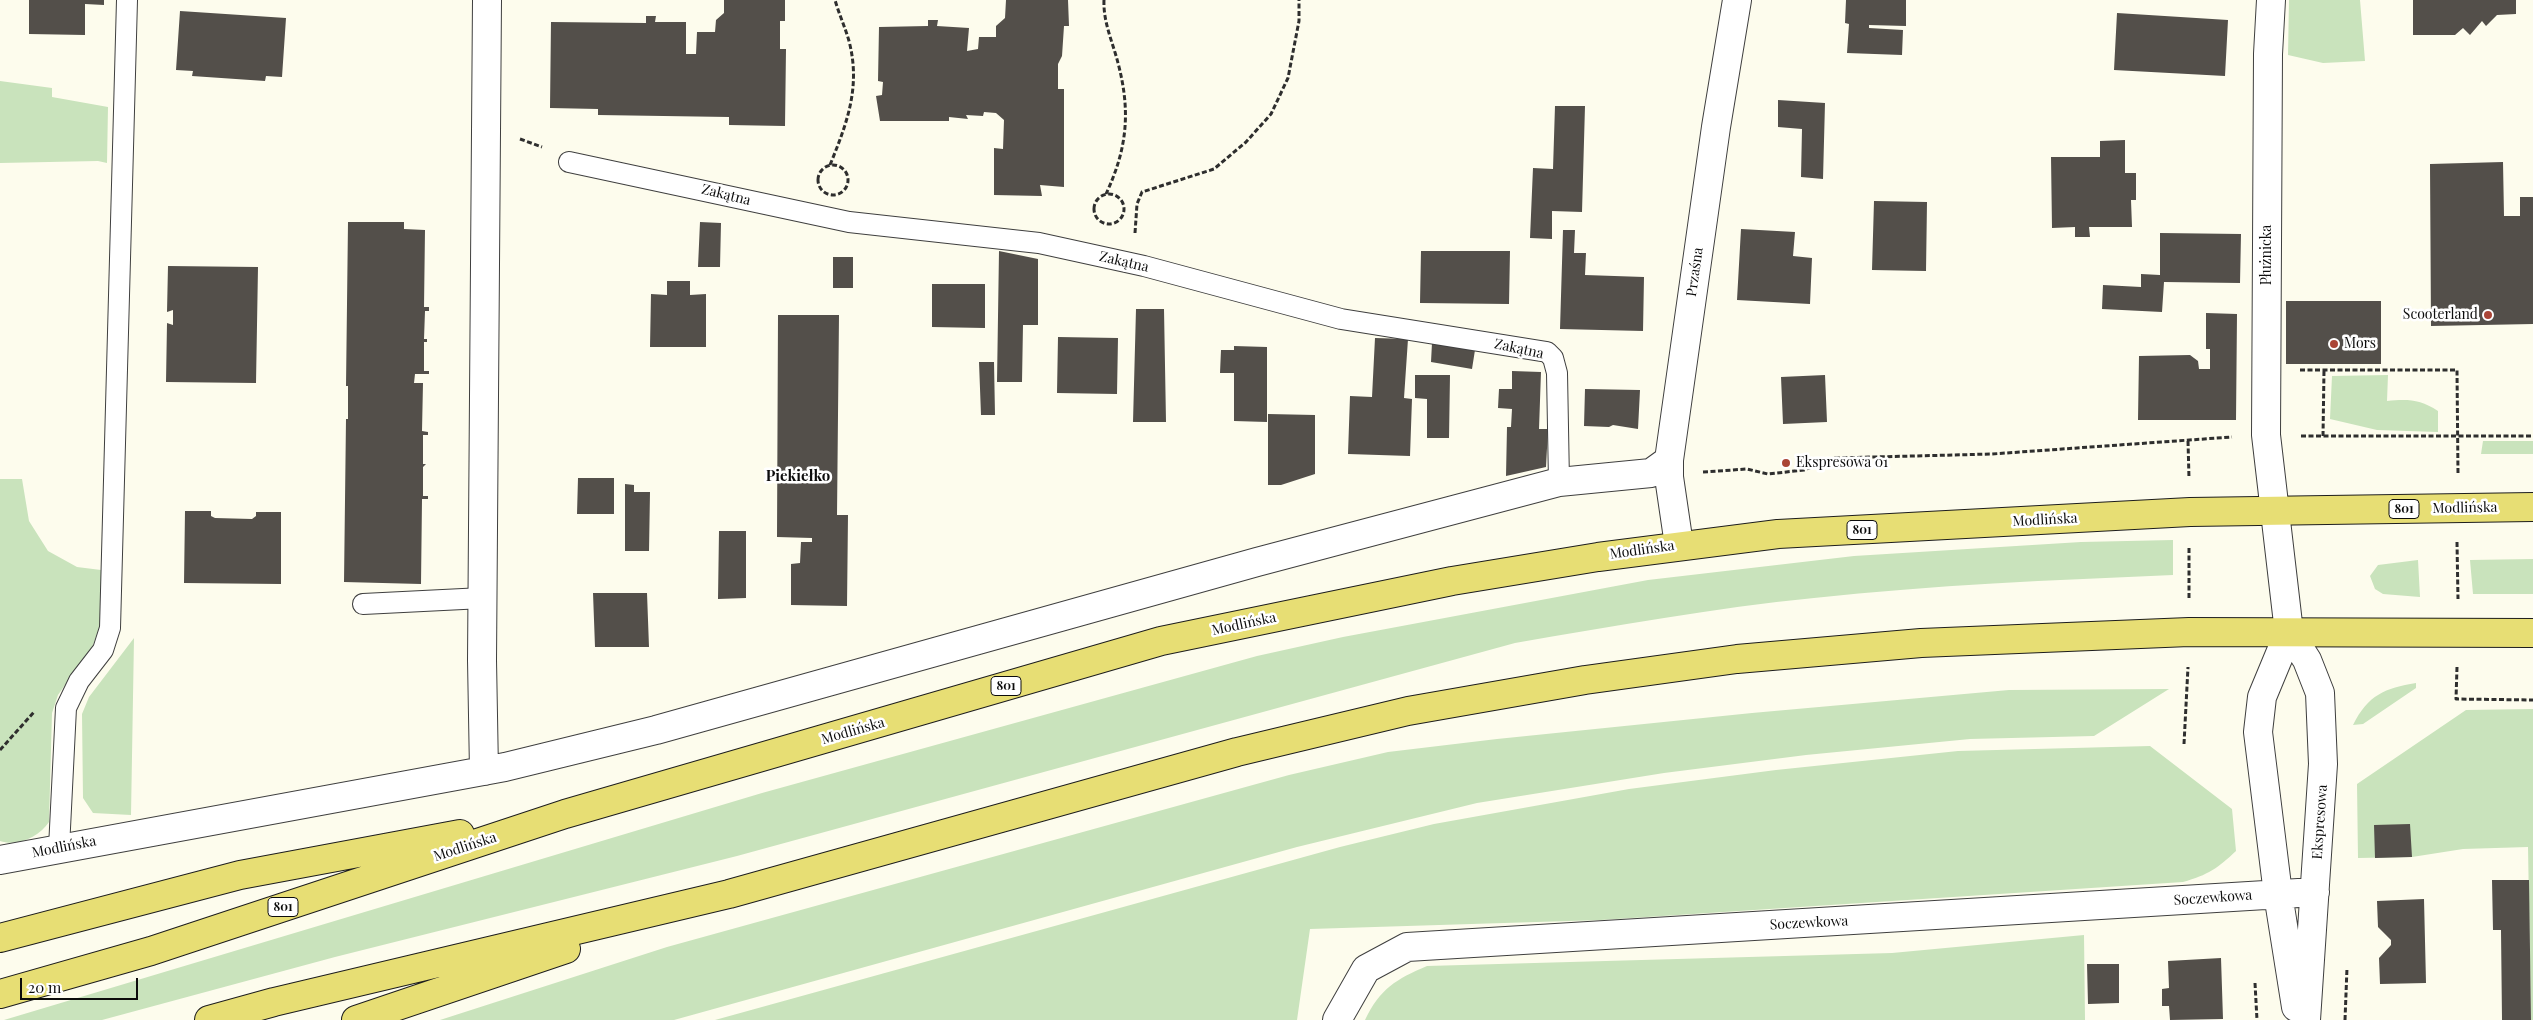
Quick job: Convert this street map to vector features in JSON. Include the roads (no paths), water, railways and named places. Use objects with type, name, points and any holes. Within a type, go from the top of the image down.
[{"type":"main road","name":"Modlińska","points":[[0,994],[151,951],[565,814],[1161,641],[1452,582],[1679,545],[1778,534],[2190,512],[2533,507]]},
{"type":"main road","points":[[209,1020],[274,1002],[729,894],[1237,752],[1408,711],[1586,680],[1737,659],[1921,643],[2189,632],[2533,634]]},
{"type":"main road","points":[[0,938],[240,875],[565,814]]},
{"type":"main road","points":[[356,1020],[729,894]]},
{"type":"street","points":[[484,772],[483,598],[487,0]]},
{"type":"street","name":"Przaśna","points":[[1679,545],[1669,468],[1716,127],[1737,0]]},
{"type":"street","name":"Płużnicka","points":[[2271,0],[2268,54],[2266,435],[2275,510]]},
{"type":"street","name":"Modlińska","points":[[0,860],[484,772],[656,730],[1241,567],[1559,482],[1651,473],[1669,468]]},
{"type":"street","name":"Ekspresowa","points":[[2275,510],[2289,632],[2308,660],[2320,693],[2323,764],[2306,1020]]},
{"type":"street","name":"Ekspresowa","points":[[2289,632],[2262,697],[2258,732],[2278,894],[2298,1020]]},
{"type":"street","name":"Soczewkowa","points":[[1337,1020],[1366,969],[1407,947],[2315,892]]},
{"type":"lane","points":[[59,848],[66,708],[80,681],[102,650],[110,628],[127,0]]},
{"type":"lane","name":"Zakątna","points":[[569,162],[849,222],[1039,243],[1144,266],[1341,319],[1547,352],[1553,358],[1557,373],[1559,482]]},
{"type":"lane","points":[[363,604],[483,598]]},
{"type":"place","name":"Scooterland","points":[[2488,315]]},
{"type":"place","name":"Mors","points":[[2334,344]]},
{"type":"place","name":"Ekspresowa 01","points":[[1786,463]]},
{"type":"district","name":"Piekiełko","points":[[798,476]]}]
